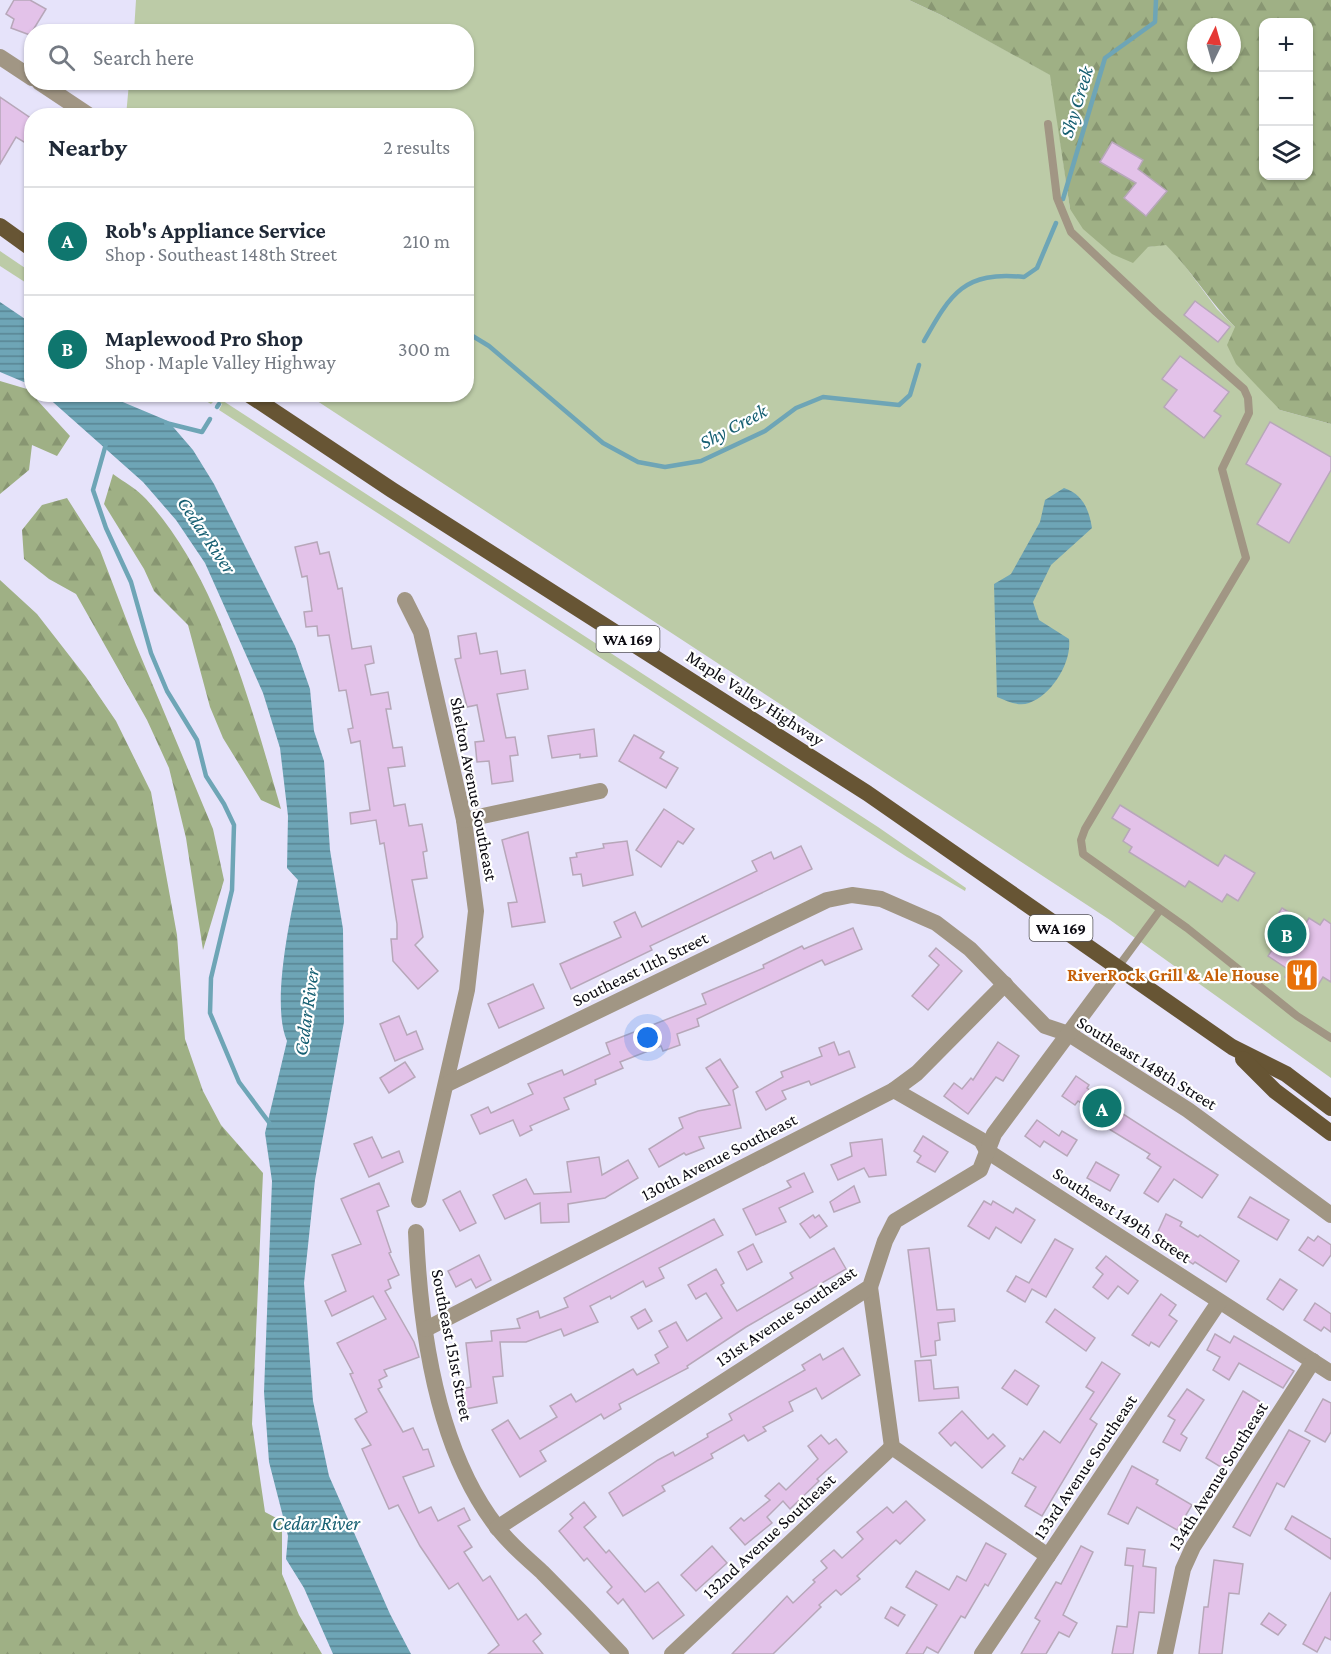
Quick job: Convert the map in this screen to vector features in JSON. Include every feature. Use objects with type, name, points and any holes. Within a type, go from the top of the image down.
[{"type":"main road","points":[[0,226],[24,243]]},
{"type":"main road","name":"Maple Valley Highway","points":[[260,402],[392,490],[867,793],[1232,1047],[1286,1074],[1331,1108]]},
{"type":"main road","name":"Maple Valley Highway","points":[[1232,1047],[1275,1091],[1331,1133]]},
{"type":"street","points":[[0,57],[24,73]]},
{"type":"street","points":[[51,90],[78,108]]},
{"type":"street","name":"Shelton Avenue Southeast","points":[[405,600],[421,632],[464,820],[476,911],[467,990],[419,1200]]},
{"type":"street","points":[[464,820],[600,791]]},
{"type":"street","name":"Southeast 11th Street","points":[[447,1084],[827,900],[852,895]]},
{"type":"street","name":"Southeast 148th Street","points":[[852,895],[881,899],[936,923],[970,949],[1045,1026],[1069,1034],[1188,1110],[1331,1215]]},
{"type":"street","name":"131st Avenue Southeast","points":[[497,1528],[870,1287],[885,1241],[896,1221],[980,1170],[994,1134],[1118,967]]},
{"type":"street","name":"130th Avenue Southeast","points":[[426,1329],[894,1090],[917,1073],[1005,984]]},
{"type":"street","name":"Southeast 149th Street","points":[[894,1090],[981,1140],[987,1151],[1331,1373]]},
{"type":"street","name":"Southeast 151st Street","points":[[416,1232],[426,1329],[437,1387],[451,1440],[467,1479],[497,1528],[621,1654]]},
{"type":"street","points":[[870,1287],[892,1447],[1048,1556]]},
{"type":"street","name":"133rd Avenue Southeast","points":[[982,1654],[1220,1302]]},
{"type":"street","name":"134th Avenue Southeast","points":[[1166,1654],[1183,1569],[1193,1547],[1313,1361]]},
{"type":"street","name":"132nd Avenue Southeast","points":[[672,1654],[892,1447]]},
{"type":"lane","points":[[1048,124],[1057,198],[1071,232],[1156,312],[1244,389],[1250,407],[1250,413],[1222,469],[1246,558],[1085,829],[1081,840],[1083,854],[1091,862],[1187,928],[1298,1016],[1331,1038]]},
{"type":"lane","points":[[1118,967],[1160,910]]},
{"type":"green space","points":[[136,0],[909,0],[1051,75],[1070,209],[1148,247],[1166,244],[1217,309],[1235,327],[1280,410],[1331,424],[1331,1078],[1110,920],[319,402],[474,402],[474,108],[127,108],[128,90],[474,90],[474,24],[134,24]]},
{"type":"green space","points":[[909,0],[1331,0],[1331,424],[1280,410],[1236,364],[1227,345],[1235,327],[1166,245],[1148,247],[1133,263],[1112,254],[1083,229],[1070,209],[1050,75]]},
{"type":"green space","points":[[0,251],[24,267],[24,281],[0,266]]},
{"type":"green space","points":[[0,381],[24,388],[24,402],[39,402],[70,436],[57,456],[32,445],[29,470],[0,494]]},
{"type":"green space","points":[[218,402],[225,402],[878,827],[966,888],[965,891],[907,857],[219,410],[222,404]]},
{"type":"green space","points":[[113,474],[146,499],[171,531],[193,566],[213,605],[245,688],[281,809],[261,800],[223,738],[210,707],[188,625],[154,591],[144,569],[104,504]]},
{"type":"green space","points":[[67,498],[100,550],[136,645],[213,829],[224,880],[203,950],[186,838],[169,768],[147,720],[76,594],[49,579],[24,559],[22,530],[42,505]]},
{"type":"green space","points":[[0,580],[37,614],[86,677],[116,721],[151,792],[177,935],[185,1039],[203,1091],[221,1125],[263,1173],[252,1424],[265,1512],[282,1521],[282,1574],[299,1615],[322,1654],[0,1654]]},
{"type":"water","points":[[0,302],[24,318],[24,382],[0,372]]},
{"type":"water","name":"Cedar River","points":[[53,402],[123,402],[168,421],[193,450],[214,484],[295,646],[310,689],[314,731],[324,761],[330,850],[343,929],[344,1022],[315,1180],[304,1283],[313,1401],[329,1476],[390,1614],[411,1654],[333,1654],[304,1588],[286,1559],[288,1536],[269,1462],[264,1392],[272,1181],[265,1133],[287,1041],[283,1025],[281,985],[298,880],[287,868],[288,816],[280,748],[263,693],[205,563],[176,520],[143,482]]},
{"type":"water","points":[[1064,488],[1076,494],[1084,503],[1092,528],[1051,565],[1033,602],[1039,620],[1069,639],[1067,658],[1059,677],[1045,693],[1029,703],[1013,703],[997,697],[994,584],[1011,574],[1040,522],[1045,500]]},
{"type":"building","points":[[14,0],[30,0],[46,9],[37,24],[24,24],[24,33],[11,28],[14,19],[6,14]]},
{"type":"building","points":[[0,97],[24,114],[24,142],[16,137],[0,164]]},
{"type":"building","points":[[1112,142],[1143,160],[1138,169],[1167,191],[1146,216],[1124,198],[1136,183],[1100,162]]},
{"type":"building","points":[[1195,301],[1230,327],[1218,342],[1184,315]]},
{"type":"building","points":[[1180,356],[1229,392],[1214,411],[1221,416],[1204,438],[1164,407],[1177,390],[1162,379]]},
{"type":"building","points":[[1270,422],[1331,457],[1331,470],[1289,543],[1257,524],[1281,484],[1246,464]]},
{"type":"building","points":[[317,542],[320,554],[329,552],[338,589],[342,588],[352,649],[371,646],[374,663],[365,665],[371,695],[388,692],[391,709],[386,709],[393,748],[402,747],[405,766],[388,768],[394,806],[405,804],[409,826],[422,824],[427,851],[423,852],[427,878],[412,880],[423,937],[415,945],[438,971],[418,989],[393,961],[391,939],[397,939],[397,924],[384,843],[380,844],[376,820],[351,824],[350,813],[370,810],[360,741],[351,743],[348,729],[353,728],[346,690],[339,691],[329,635],[318,636],[317,626],[306,627],[304,612],[312,611],[307,576],[302,577],[295,547]]},
{"type":"building","points":[[476,633],[480,654],[497,651],[501,674],[525,670],[528,689],[497,694],[506,738],[515,737],[518,755],[510,756],[513,781],[492,784],[489,761],[477,762],[475,742],[484,741],[477,705],[467,707],[455,659],[461,658],[458,636]]},
{"type":"building","points":[[594,729],[597,756],[580,758],[580,754],[552,758],[548,736]]},
{"type":"building","points":[[634,735],[664,752],[660,758],[678,768],[666,788],[619,761]]},
{"type":"building","points":[[1120,805],[1218,866],[1225,855],[1255,873],[1238,901],[1227,894],[1222,902],[1189,881],[1185,887],[1129,852],[1132,847],[1123,841],[1130,829],[1112,818]]},
{"type":"building","points":[[664,809],[694,829],[683,844],[678,841],[661,867],[636,850]]},
{"type":"building","points":[[528,832],[545,922],[512,927],[508,903],[517,902],[502,840]]},
{"type":"building","points":[[627,841],[633,875],[583,886],[581,874],[573,875],[570,858],[577,857],[576,853],[604,848],[603,844]]},
{"type":"building","points":[[801,846],[812,869],[650,946],[652,950],[571,989],[560,964],[621,937],[614,922],[635,912],[642,927],[757,871],[752,861],[771,852],[774,859]]},
{"type":"building","points":[[1282,908],[1306,923],[1309,918],[1320,925],[1324,919],[1331,924],[1331,982],[1323,977],[1315,990],[1307,985],[1305,989],[1285,977],[1289,970],[1268,956],[1274,947],[1269,944],[1278,930],[1271,925]]},
{"type":"building","points":[[853,928],[862,949],[825,965],[822,960],[697,1019],[699,1026],[677,1034],[680,1045],[663,1051],[661,1046],[620,1062],[623,1068],[595,1080],[596,1084],[564,1098],[569,1109],[530,1126],[532,1130],[520,1136],[513,1120],[480,1134],[471,1115],[488,1107],[491,1113],[533,1094],[528,1084],[562,1070],[564,1075],[610,1054],[606,1043],[706,1004],[702,994],[764,968],[763,965],[802,946],[804,949]]},
{"type":"building","points":[[936,948],[962,971],[928,1010],[912,996],[939,965],[929,956]]},
{"type":"building","points":[[533,984],[544,1008],[499,1028],[488,1004]]},
{"type":"building","points":[[399,1016],[407,1035],[416,1031],[423,1049],[395,1061],[380,1024]]},
{"type":"building","points":[[834,1042],[839,1055],[849,1051],[855,1067],[811,1085],[809,1081],[782,1091],[786,1099],[766,1110],[756,1092],[783,1077],[781,1072],[822,1056],[819,1048]]},
{"type":"building","points":[[998,1042],[1019,1056],[1003,1081],[996,1077],[968,1114],[944,1096],[954,1083],[962,1089],[971,1078],[973,1080]]},
{"type":"building","points":[[720,1059],[738,1087],[733,1090],[741,1128],[699,1137],[704,1148],[686,1155],[684,1153],[659,1167],[649,1149],[683,1128],[679,1118],[698,1111],[730,1105],[706,1068]]},
{"type":"building","points":[[405,1062],[415,1077],[389,1093],[380,1078]]},
{"type":"building","points":[[1076,1076],[1089,1085],[1087,1088],[1112,1107],[1218,1175],[1202,1198],[1174,1179],[1158,1202],[1144,1193],[1161,1167],[1147,1158],[1150,1154],[1109,1129],[1112,1124],[1078,1101],[1075,1105],[1062,1096]]},
{"type":"building","points":[[1037,1120],[1059,1136],[1062,1131],[1077,1140],[1067,1156],[1044,1141],[1040,1147],[1025,1136]]},
{"type":"building","points":[[923,1136],[948,1152],[935,1172],[917,1162],[921,1156],[914,1151]]},
{"type":"building","points":[[372,1137],[382,1158],[399,1151],[403,1162],[369,1177],[354,1144]]},
{"type":"building","points":[[882,1139],[886,1175],[869,1177],[864,1168],[838,1180],[831,1165],[852,1156],[850,1143]]},
{"type":"building","points":[[599,1157],[602,1175],[628,1160],[638,1178],[605,1198],[568,1204],[569,1222],[541,1223],[540,1203],[505,1219],[493,1195],[526,1179],[534,1194],[571,1192],[567,1162]]},
{"type":"building","points":[[1096,1162],[1119,1175],[1110,1191],[1087,1178]]},
{"type":"building","points":[[804,1173],[813,1192],[779,1208],[786,1222],[756,1235],[743,1209],[791,1187],[787,1181]]},
{"type":"building","points":[[379,1183],[389,1206],[377,1211],[391,1252],[389,1253],[399,1275],[388,1280],[391,1288],[385,1291],[414,1342],[419,1357],[384,1370],[387,1376],[379,1380],[382,1387],[378,1389],[403,1432],[413,1428],[423,1450],[428,1449],[434,1466],[403,1477],[419,1513],[431,1507],[438,1521],[464,1508],[470,1520],[458,1526],[472,1547],[464,1552],[483,1581],[490,1576],[518,1620],[526,1614],[541,1634],[533,1641],[543,1654],[488,1654],[499,1645],[458,1583],[449,1589],[420,1546],[398,1505],[389,1509],[362,1449],[371,1445],[355,1419],[367,1412],[350,1374],[353,1373],[337,1343],[386,1319],[373,1296],[332,1316],[325,1301],[346,1291],[332,1255],[361,1244],[341,1199]]},
{"type":"building","points":[[854,1186],[860,1202],[834,1212],[830,1202]]},
{"type":"building","points":[[460,1191],[476,1223],[460,1231],[443,1200]]},
{"type":"building","points":[[1250,1197],[1289,1220],[1277,1240],[1238,1217]]},
{"type":"building","points":[[984,1201],[991,1205],[993,1201],[1013,1213],[1016,1208],[1035,1220],[1021,1243],[996,1227],[989,1239],[968,1226]]},
{"type":"building","points":[[1166,1214],[1182,1222],[1180,1226],[1198,1237],[1200,1235],[1239,1261],[1226,1282],[1195,1262],[1193,1264],[1184,1258],[1187,1253],[1155,1238]]},
{"type":"building","points":[[813,1215],[815,1218],[819,1215],[827,1226],[810,1238],[800,1224]]},
{"type":"building","points":[[714,1219],[723,1235],[659,1268],[664,1278],[646,1287],[643,1281],[611,1299],[610,1296],[590,1306],[598,1322],[564,1336],[561,1329],[526,1342],[500,1342],[503,1376],[493,1377],[497,1403],[465,1409],[462,1389],[471,1387],[466,1343],[492,1341],[491,1331],[520,1328],[517,1319],[538,1311],[540,1318],[568,1307],[564,1298]]},
{"type":"building","points":[[1318,1236],[1331,1245],[1331,1255],[1323,1266],[1299,1250],[1308,1237],[1314,1241]]},
{"type":"building","points":[[1055,1239],[1073,1249],[1046,1297],[1032,1289],[1025,1302],[1007,1291],[1016,1276],[1029,1283]]},
{"type":"building","points":[[753,1244],[762,1262],[747,1270],[738,1252]]},
{"type":"building","points":[[834,1248],[846,1269],[746,1327],[687,1366],[688,1368],[619,1404],[621,1409],[604,1419],[601,1414],[540,1451],[546,1461],[520,1477],[492,1430],[508,1420],[520,1439],[557,1417],[550,1406],[571,1394],[576,1402],[633,1369],[637,1375],[659,1363],[655,1355],[668,1347],[659,1331],[676,1322],[687,1341],[722,1318],[706,1293],[696,1299],[688,1285],[716,1269],[724,1283],[721,1285],[737,1311],[793,1278],[790,1273]]},
{"type":"building","points":[[929,1248],[937,1310],[954,1309],[955,1321],[938,1323],[940,1340],[935,1341],[936,1355],[921,1357],[908,1250]]},
{"type":"building","points":[[479,1255],[491,1280],[476,1288],[471,1279],[456,1287],[448,1271]]},
{"type":"building","points":[[1106,1256],[1138,1281],[1128,1294],[1118,1286],[1108,1299],[1093,1287],[1103,1274],[1096,1268]]},
{"type":"building","points":[[1280,1279],[1297,1290],[1283,1310],[1267,1299]]},
{"type":"building","points":[[1161,1294],[1176,1305],[1169,1315],[1177,1321],[1159,1347],[1151,1342],[1149,1346],[1132,1335]]},
{"type":"building","points":[[1315,1303],[1331,1314],[1331,1332],[1324,1327],[1321,1331],[1304,1320]]},
{"type":"building","points":[[645,1309],[652,1321],[638,1329],[631,1317]]},
{"type":"building","points":[[1055,1309],[1095,1338],[1086,1351],[1046,1322]]},
{"type":"building","points":[[1215,1334],[1230,1343],[1234,1336],[1294,1371],[1283,1388],[1239,1363],[1229,1380],[1213,1370],[1220,1357],[1207,1350]]},
{"type":"building","points":[[843,1348],[860,1375],[822,1399],[816,1388],[789,1402],[793,1411],[763,1427],[766,1431],[748,1441],[744,1435],[711,1454],[713,1458],[662,1486],[665,1491],[623,1516],[609,1493],[658,1460],[673,1452],[675,1456],[708,1437],[707,1434],[732,1420],[729,1414],[805,1370],[802,1365],[820,1354],[823,1360]]},
{"type":"building","points":[[931,1360],[934,1389],[958,1387],[959,1398],[919,1401],[915,1361]]},
{"type":"building","points":[[1102,1362],[1120,1374],[1090,1419],[1097,1424],[1042,1516],[1025,1506],[1036,1487],[1012,1473],[1020,1458],[1023,1460],[1044,1431],[1060,1443],[1094,1392],[1086,1387]]},
{"type":"building","points":[[1015,1370],[1039,1386],[1027,1405],[1002,1388]]},
{"type":"building","points":[[1187,1389],[1204,1400],[1181,1434],[1187,1438],[1180,1451],[1163,1442],[1175,1420],[1168,1416]]},
{"type":"building","points":[[1243,1391],[1261,1402],[1224,1469],[1206,1458]]},
{"type":"building","points":[[1323,1399],[1331,1403],[1331,1432],[1325,1442],[1305,1431]]},
{"type":"building","points":[[962,1411],[988,1439],[993,1434],[1005,1446],[982,1468],[955,1442],[951,1446],[939,1433]]},
{"type":"building","points":[[1289,1430],[1310,1441],[1284,1487],[1277,1483],[1250,1536],[1233,1527]]},
{"type":"building","points":[[821,1435],[829,1444],[836,1439],[847,1452],[817,1479],[819,1481],[790,1509],[783,1501],[767,1517],[772,1523],[745,1545],[730,1528],[741,1518],[744,1521],[770,1500],[765,1496],[779,1483],[786,1490],[818,1459],[808,1446]]},
{"type":"building","points":[[1132,1466],[1158,1480],[1156,1484],[1192,1505],[1177,1530],[1137,1507],[1128,1524],[1108,1514]]},
{"type":"building","points":[[906,1501],[925,1520],[900,1544],[896,1540],[857,1576],[860,1579],[841,1595],[836,1590],[773,1654],[732,1654],[787,1596],[793,1603],[815,1582],[813,1580],[827,1568],[821,1561],[834,1550],[842,1558],[863,1539],[857,1532],[887,1507],[893,1513]]},
{"type":"building","points":[[584,1502],[596,1517],[584,1527],[606,1553],[609,1550],[645,1592],[658,1582],[684,1615],[653,1639],[623,1599],[618,1604],[607,1592],[612,1587],[587,1558],[584,1561],[559,1531],[573,1518],[570,1514]]},
{"type":"building","points":[[1292,1516],[1331,1539],[1331,1559],[1285,1529]]},
{"type":"building","points":[[986,1543],[1006,1554],[988,1586],[985,1584],[965,1618],[961,1616],[938,1653],[927,1647],[923,1654],[906,1654],[937,1605],[906,1587],[916,1571],[949,1590],[957,1576],[966,1581]]},
{"type":"building","points":[[712,1546],[727,1563],[696,1591],[681,1575]]},
{"type":"building","points":[[1081,1546],[1093,1552],[1063,1615],[1077,1623],[1069,1637],[1059,1632],[1046,1654],[1021,1654],[1040,1621],[1035,1618],[1056,1582],[1061,1584]]},
{"type":"building","points":[[1127,1548],[1145,1550],[1143,1566],[1156,1568],[1154,1613],[1139,1612],[1133,1654],[1112,1654],[1117,1626],[1127,1627],[1133,1566],[1125,1565]]},
{"type":"building","points":[[1214,1560],[1243,1564],[1239,1594],[1229,1593],[1222,1654],[1199,1654],[1204,1607],[1208,1607]]},
{"type":"building","points":[[1331,1592],[1331,1640],[1325,1637],[1317,1652],[1303,1644]]},
{"type":"building","points":[[891,1607],[905,1615],[898,1626],[885,1618]]},
{"type":"building","points":[[1269,1613],[1286,1625],[1278,1635],[1261,1624]]},
{"type":"waterway","name":"Shy Creek","points":[[1063,199],[1105,58],[1155,22],[1156,0]]},
{"type":"waterway","name":"Shy Creek","points":[[924,341],[943,310],[962,289],[973,282],[987,278],[1024,277],[1037,268],[1056,223]]},
{"type":"waterway","name":"Shy Creek","points":[[474,337],[489,346],[603,443],[638,462],[665,467],[701,461],[765,431],[796,408],[823,397],[899,405],[910,395],[919,365]]},
{"type":"waterway","points":[[166,423],[202,432],[210,419]]},
{"type":"waterway","points":[[106,444],[93,490],[106,528],[131,582],[151,653],[167,691],[197,740],[206,776],[234,825],[232,890],[211,978],[210,1013],[239,1082],[271,1125]]},
{"type":"place","name":"Maplewood Pro Shop","points":[[1287,934]]},
{"type":"place","name":"RiverRock Grill & Ale House","points":[[1302,975]]},
{"type":"place","name":"Rob's Appliance Service","points":[[1102,1108]]}]
